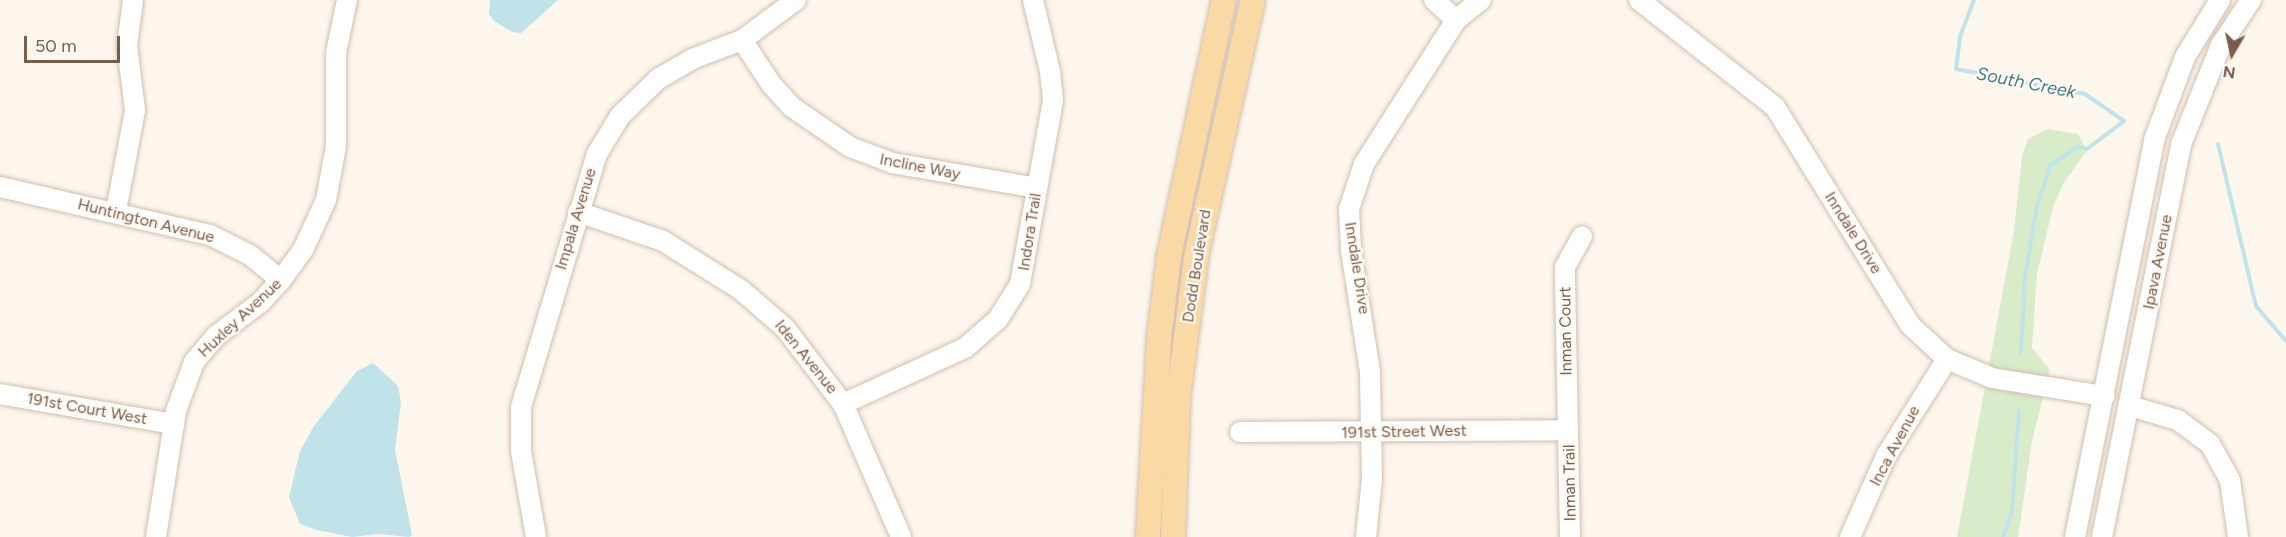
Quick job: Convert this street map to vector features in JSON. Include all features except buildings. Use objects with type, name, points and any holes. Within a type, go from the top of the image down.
[{"type":"main road","name":"Dodd Boulevard","points":[[1148,537],[1159,339],[1169,256],[1224,0]]},
{"type":"main road","name":"Dodd Boulevard","points":[[1173,537],[1178,398],[1197,252],[1253,0]]},
{"type":"street","points":[[116,211],[135,110],[127,46],[133,0]]},
{"type":"street","name":"Huxley Avenue","points":[[156,537],[174,424],[184,384],[199,354],[281,280],[312,234],[331,182],[336,146],[336,53],[347,0]]},
{"type":"street","name":"Impala Avenue","points":[[536,537],[521,451],[521,407],[597,154],[635,100],[684,63],[742,40],[796,0]]},
{"type":"street","name":"Indora Trail","points":[[843,404],[951,356],[998,319],[1023,278],[1053,100],[1050,71],[1033,0]]},
{"type":"street","points":[[1434,0],[1456,20]]},
{"type":"street","name":"Inndale Drive","points":[[1366,537],[1373,433],[1367,336],[1351,250],[1349,209],[1364,165],[1456,20],[1481,0]]},
{"type":"street","name":"Inndale Drive","points":[[1639,0],[1775,107],[1910,325],[1947,359],[1992,378],[2104,396]]},
{"type":"street","name":"Ipava Avenue","points":[[2075,537],[2154,140],[2185,57],[2220,0]]},
{"type":"street","name":"Ipava Avenue","points":[[2102,537],[2182,142],[2221,45],[2251,0]]},
{"type":"street","name":"Incline Way","points":[[742,40],[764,75],[792,107],[850,147],[892,164],[1037,188]]},
{"type":"street","name":"Huntington Avenue","points":[[0,187],[116,211],[222,239],[250,255],[281,280]]},
{"type":"street","name":"Iden Avenue","points":[[578,212],[656,238],[741,290],[801,345],[843,404],[901,537]]},
{"type":"street","name":"Inman Court","points":[[1568,430],[1565,267],[1582,236]]},
{"type":"street","name":"Inca Avenue","points":[[1850,537],[1886,456],[1947,359]]},
{"type":"street","name":"191st Court West","points":[[0,394],[174,424]]},
{"type":"street","points":[[2130,406],[2178,420],[2210,444],[2230,480],[2238,537]]},
{"type":"street","name":"191st Street West","points":[[1240,432],[1373,433],[1568,430]]},
{"type":"street","name":"Inman Trail","points":[[1568,430],[1570,537]]},
{"type":"green space","points":[[2047,129],[2078,134],[2087,150],[2063,184],[2053,207],[2037,274],[2032,348],[2050,370],[2032,441],[2018,537],[1957,537],[2014,231],[2022,156],[2028,139]]},
{"type":"water","points":[[490,0],[558,0],[521,33],[512,32],[494,21],[489,14]]},
{"type":"water","points":[[373,363],[398,386],[401,402],[395,450],[412,535],[409,537],[378,534],[352,537],[317,530],[300,524],[289,497],[300,451],[314,426],[357,371]]},
{"type":"waterway","points":[[1974,0],[1960,37],[1956,69],[2085,94],[2124,121],[2087,149],[2077,147],[2050,166],[2036,210],[2025,278],[2021,353]]},
{"type":"waterway","name":"South Creek","points":[[2218,144],[2256,306],[2286,341]]},
{"type":"waterway","points":[[2003,537],[2012,511],[2019,411]]}]
